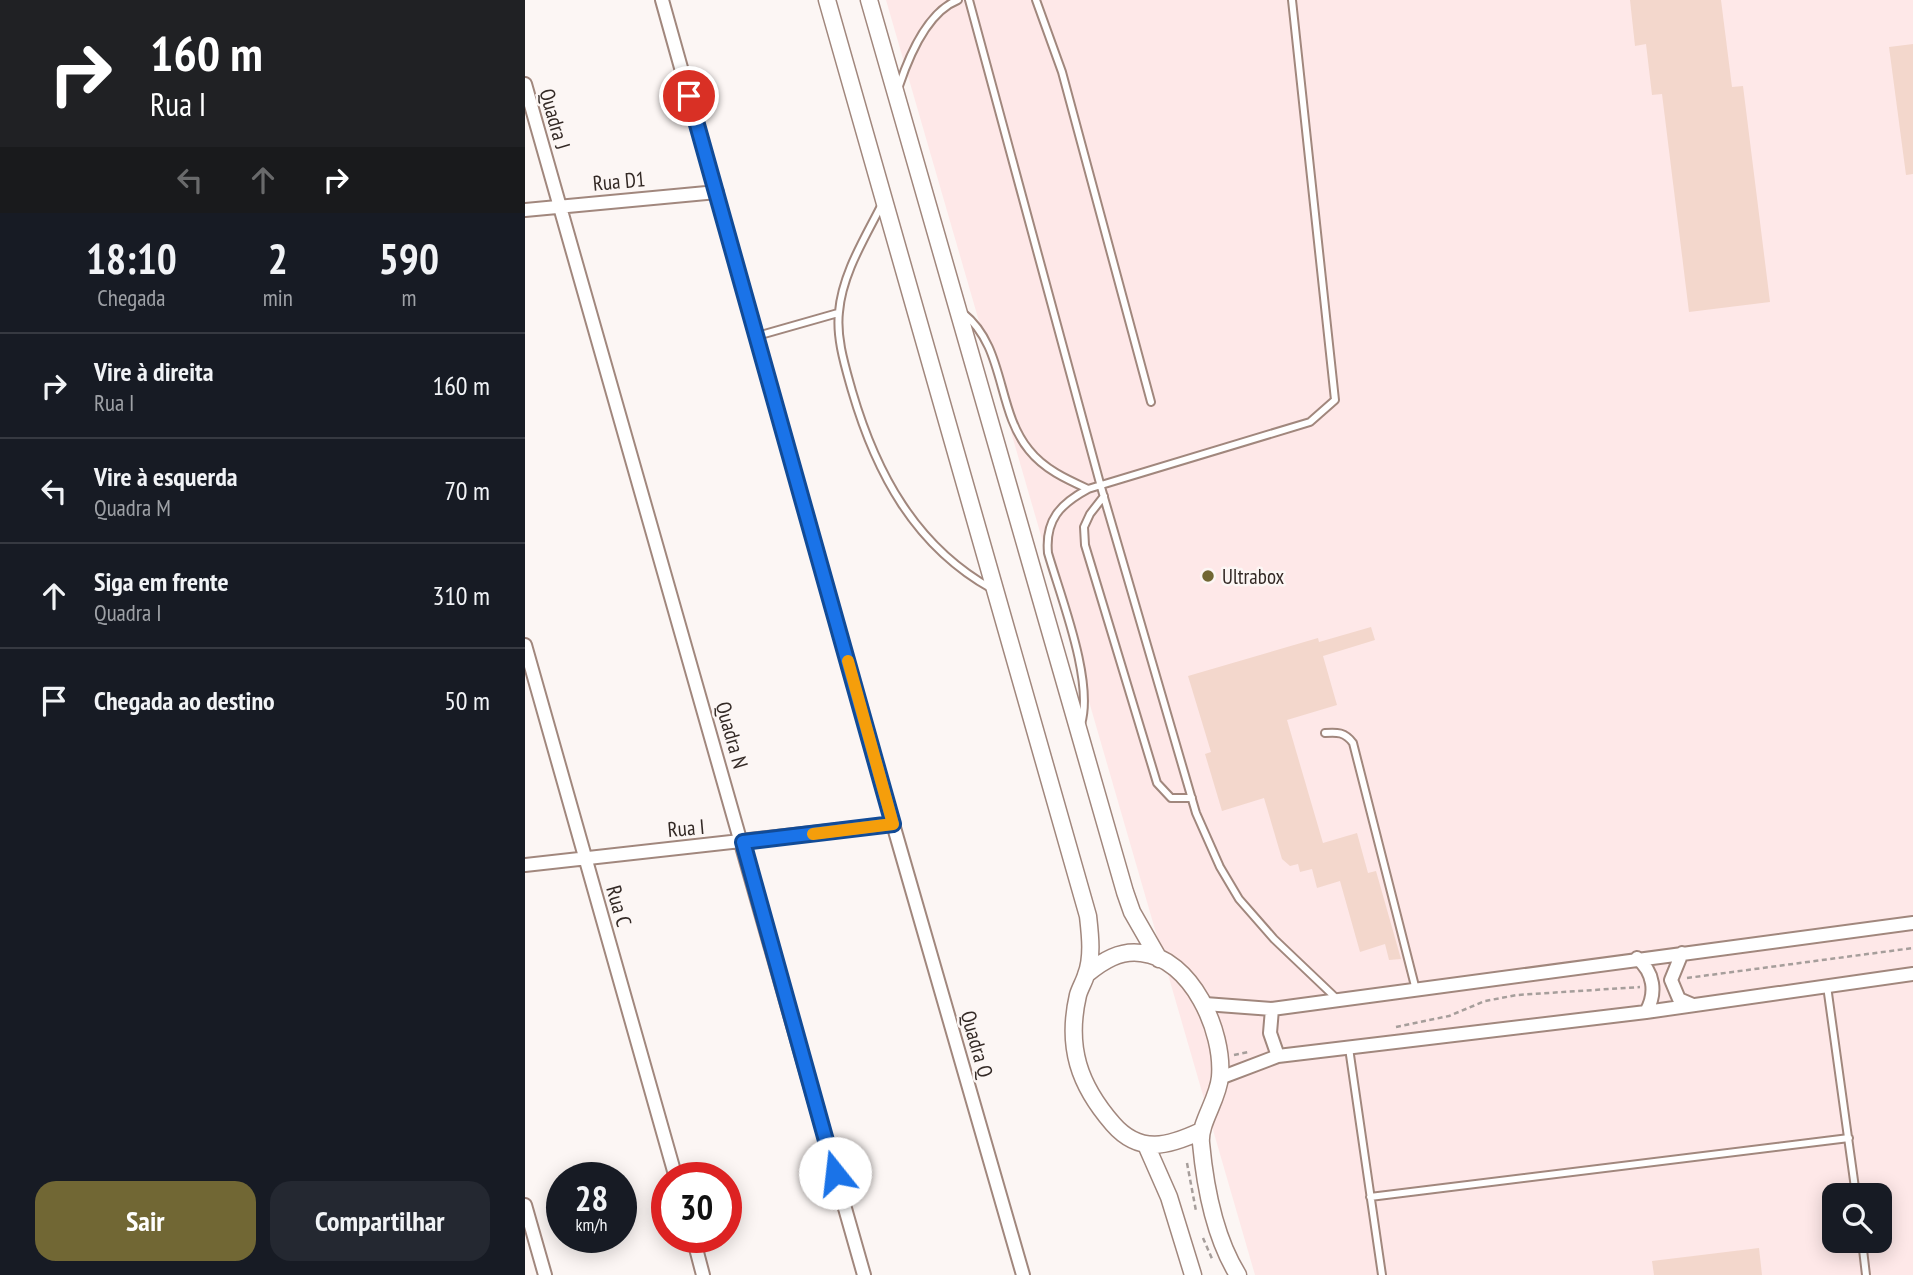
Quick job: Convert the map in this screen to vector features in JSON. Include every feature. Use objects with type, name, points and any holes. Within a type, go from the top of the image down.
[{"type":"main road","points":[[827,0],[1088,916],[1088,973],[1079,992],[1074,1017],[1074,1047],[1079,1070],[1092,1100],[1118,1130],[1147,1147],[1171,1145],[1201,1131],[1212,1111],[1220,1078],[1213,1025],[1205,1004],[1183,977],[1159,959],[1141,953],[1124,954],[1105,960],[1088,973]]},
{"type":"main road","points":[[869,0],[1078,733],[1132,912],[1159,959]]},
{"type":"main road","points":[[1201,1131],[1216,1226],[1238,1275]]},
{"type":"main road","points":[[1147,1147],[1169,1197],[1193,1275]]},
{"type":"street","name":"Quadra Q","points":[[662,0],[893,824],[1023,1275]]},
{"type":"street","name":"Quadra J","points":[[525,84],[560,206]]},
{"type":"street","name":"Rua D1","points":[[525,210],[717,192]]},
{"type":"street","name":"Quadra N","points":[[560,206],[864,1275]]},
{"type":"street","name":"Rua C","points":[[525,645],[671,1162]]},
{"type":"street","name":"Rua I","points":[[525,865],[585,856],[743,842],[893,824]]},
{"type":"street","points":[[1205,1004],[1272,1009],[1913,923]]},
{"type":"street","points":[[1682,953],[1671,980],[1679,999],[1693,1005]]},
{"type":"street","points":[[1637,958],[1647,965],[1653,986],[1646,1012]]},
{"type":"street","points":[[1220,1078],[1276,1051],[1349,1046],[1646,1012],[1913,974]]},
{"type":"street","points":[[1272,1009],[1269,1019],[1276,1051]]},
{"type":"street","points":[[525,1205],[545,1275]]},
{"type":"street","points":[[697,1253],[703,1275]]},
{"type":"lane","points":[[936,0],[944,5]]},
{"type":"lane","points":[[896,94],[915,50],[944,5],[958,0]]},
{"type":"lane","points":[[969,0],[1101,486],[1192,799],[1220,867],[1239,899],[1274,939],[1338,1000]]},
{"type":"lane","points":[[1036,0],[1062,72],[1151,402]]},
{"type":"lane","points":[[1078,733],[1084,708],[1084,684],[1048,553],[1047,535],[1051,521],[1060,508],[1088,489],[1310,422],[1335,400],[1292,0]]},
{"type":"lane","points":[[883,202],[845,285],[838,313],[841,344],[860,419],[896,499],[938,551],[963,573],[995,591]]},
{"type":"lane","points":[[956,307],[980,329],[989,344],[1017,430],[1028,449],[1057,474],[1088,489]]},
{"type":"lane","points":[[757,336],[838,313]]},
{"type":"lane","points":[[1104,496],[1090,513],[1084,527],[1095,584],[1157,783],[1171,798],[1192,799]]},
{"type":"lane","points":[[1325,733],[1338,732],[1348,736],[1353,743],[1416,989]]},
{"type":"lane","points":[[1827,985],[1855,1183]]},
{"type":"lane","points":[[1349,1046],[1382,1275]]},
{"type":"lane","points":[[1370,1197],[1849,1138]]},
{"type":"lane","points":[[1863,1253],[1866,1275]]},
{"type":"path","points":[[1671,980],[1913,948]]},
{"type":"path","points":[[1389,1028],[1449,1016],[1485,1001],[1517,995],[1653,986]]},
{"type":"path","points":[[1219,1058],[1276,1051]]},
{"type":"shaded area","points":[[886,0],[1913,0],[1913,1275],[1255,1275]]},
{"type":"building","points":[[1630,0],[1721,0],[1732,87],[1743,86],[1770,302],[1689,312],[1662,94],[1652,95],[1646,44],[1635,46]]},
{"type":"building","points":[[1913,44],[1913,174],[1906,175],[1889,47]]},
{"type":"building","points":[[1371,627],[1375,640],[1323,656],[1337,705],[1287,720],[1323,843],[1357,833],[1368,873],[1376,871],[1401,959],[1389,960],[1385,944],[1360,952],[1340,881],[1317,888],[1312,869],[1300,872],[1298,864],[1290,866],[1282,859],[1264,798],[1222,811],[1205,754],[1211,752],[1188,676],[1318,638],[1319,642]]},
{"type":"building","points":[[1759,1248],[1762,1275],[1654,1275],[1652,1261]]},
{"type":"slow traffic","points":[[813,834],[893,824],[848,661]]},
{"type":"place","name":"Ultrabox","points":[[1208,576]]},
{"type":"route","points":[[689,96],[893,824],[743,842],[835,1173]]}]
